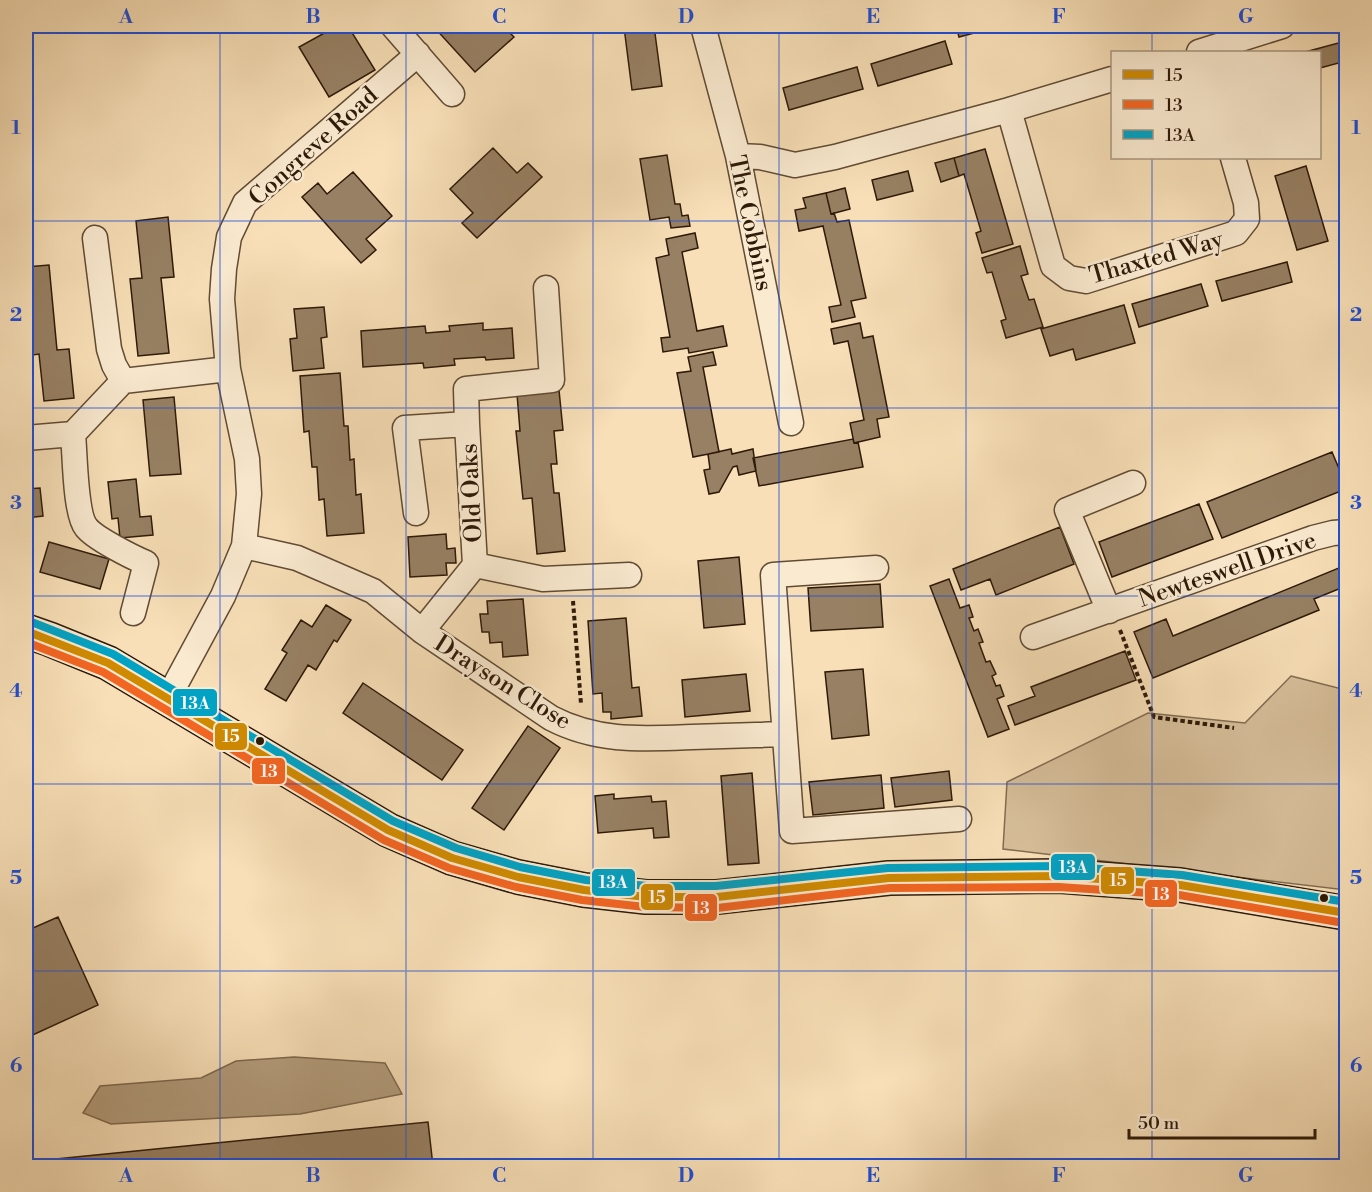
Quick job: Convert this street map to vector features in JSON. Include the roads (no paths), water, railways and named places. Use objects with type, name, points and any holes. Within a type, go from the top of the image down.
[{"type":"street","points":[[393,26],[452,94]]},
{"type":"street","name":"The Cobbins","points":[[703,26],[738,156],[791,423]]},
{"type":"street","points":[[1204,51],[1282,26]]},
{"type":"street","name":"Congreve Road","points":[[168,698],[223,596],[244,546],[249,494],[247,459],[228,369],[222,299],[229,237],[245,203],[418,54]]},
{"type":"street","points":[[738,156],[760,157],[795,165],[835,157],[1111,80]]},
{"type":"street","name":"Thaxted Way","points":[[1009,110],[1053,266],[1069,278],[1086,280],[1236,233],[1247,219],[1246,203],[1233,159]]},
{"type":"street","points":[[95,238],[109,349],[114,365],[123,381]]},
{"type":"street","points":[[467,424],[466,389],[552,380],[546,288]]},
{"type":"street","points":[[26,438],[74,434],[123,381],[228,369]]},
{"type":"street","name":"Old Oaks","points":[[416,513],[405,428],[467,424],[475,565],[422,631]]},
{"type":"street","points":[[74,434],[80,512],[86,527],[122,552],[146,563],[133,613]]},
{"type":"street","name":"Newteswell Drive","points":[[1109,611],[1067,510],[1133,483]]},
{"type":"street","name":"Newteswell Drive","points":[[1033,637],[1313,538],[1347,532]]},
{"type":"street","name":"Drayson Close","points":[[244,546],[297,558],[373,591],[422,631],[551,718],[571,728],[632,739],[784,734]]},
{"type":"street","name":"Old Oaks","points":[[475,565],[543,579],[629,575]]},
{"type":"street","points":[[876,568],[773,575],[792,831],[959,819]]},
{"type":"street","points":[[26,632],[108,663],[388,830],[452,858],[518,877],[584,890],[646,897],[717,897],[889,878],[1059,876],[1180,885],[1347,913]]}]
